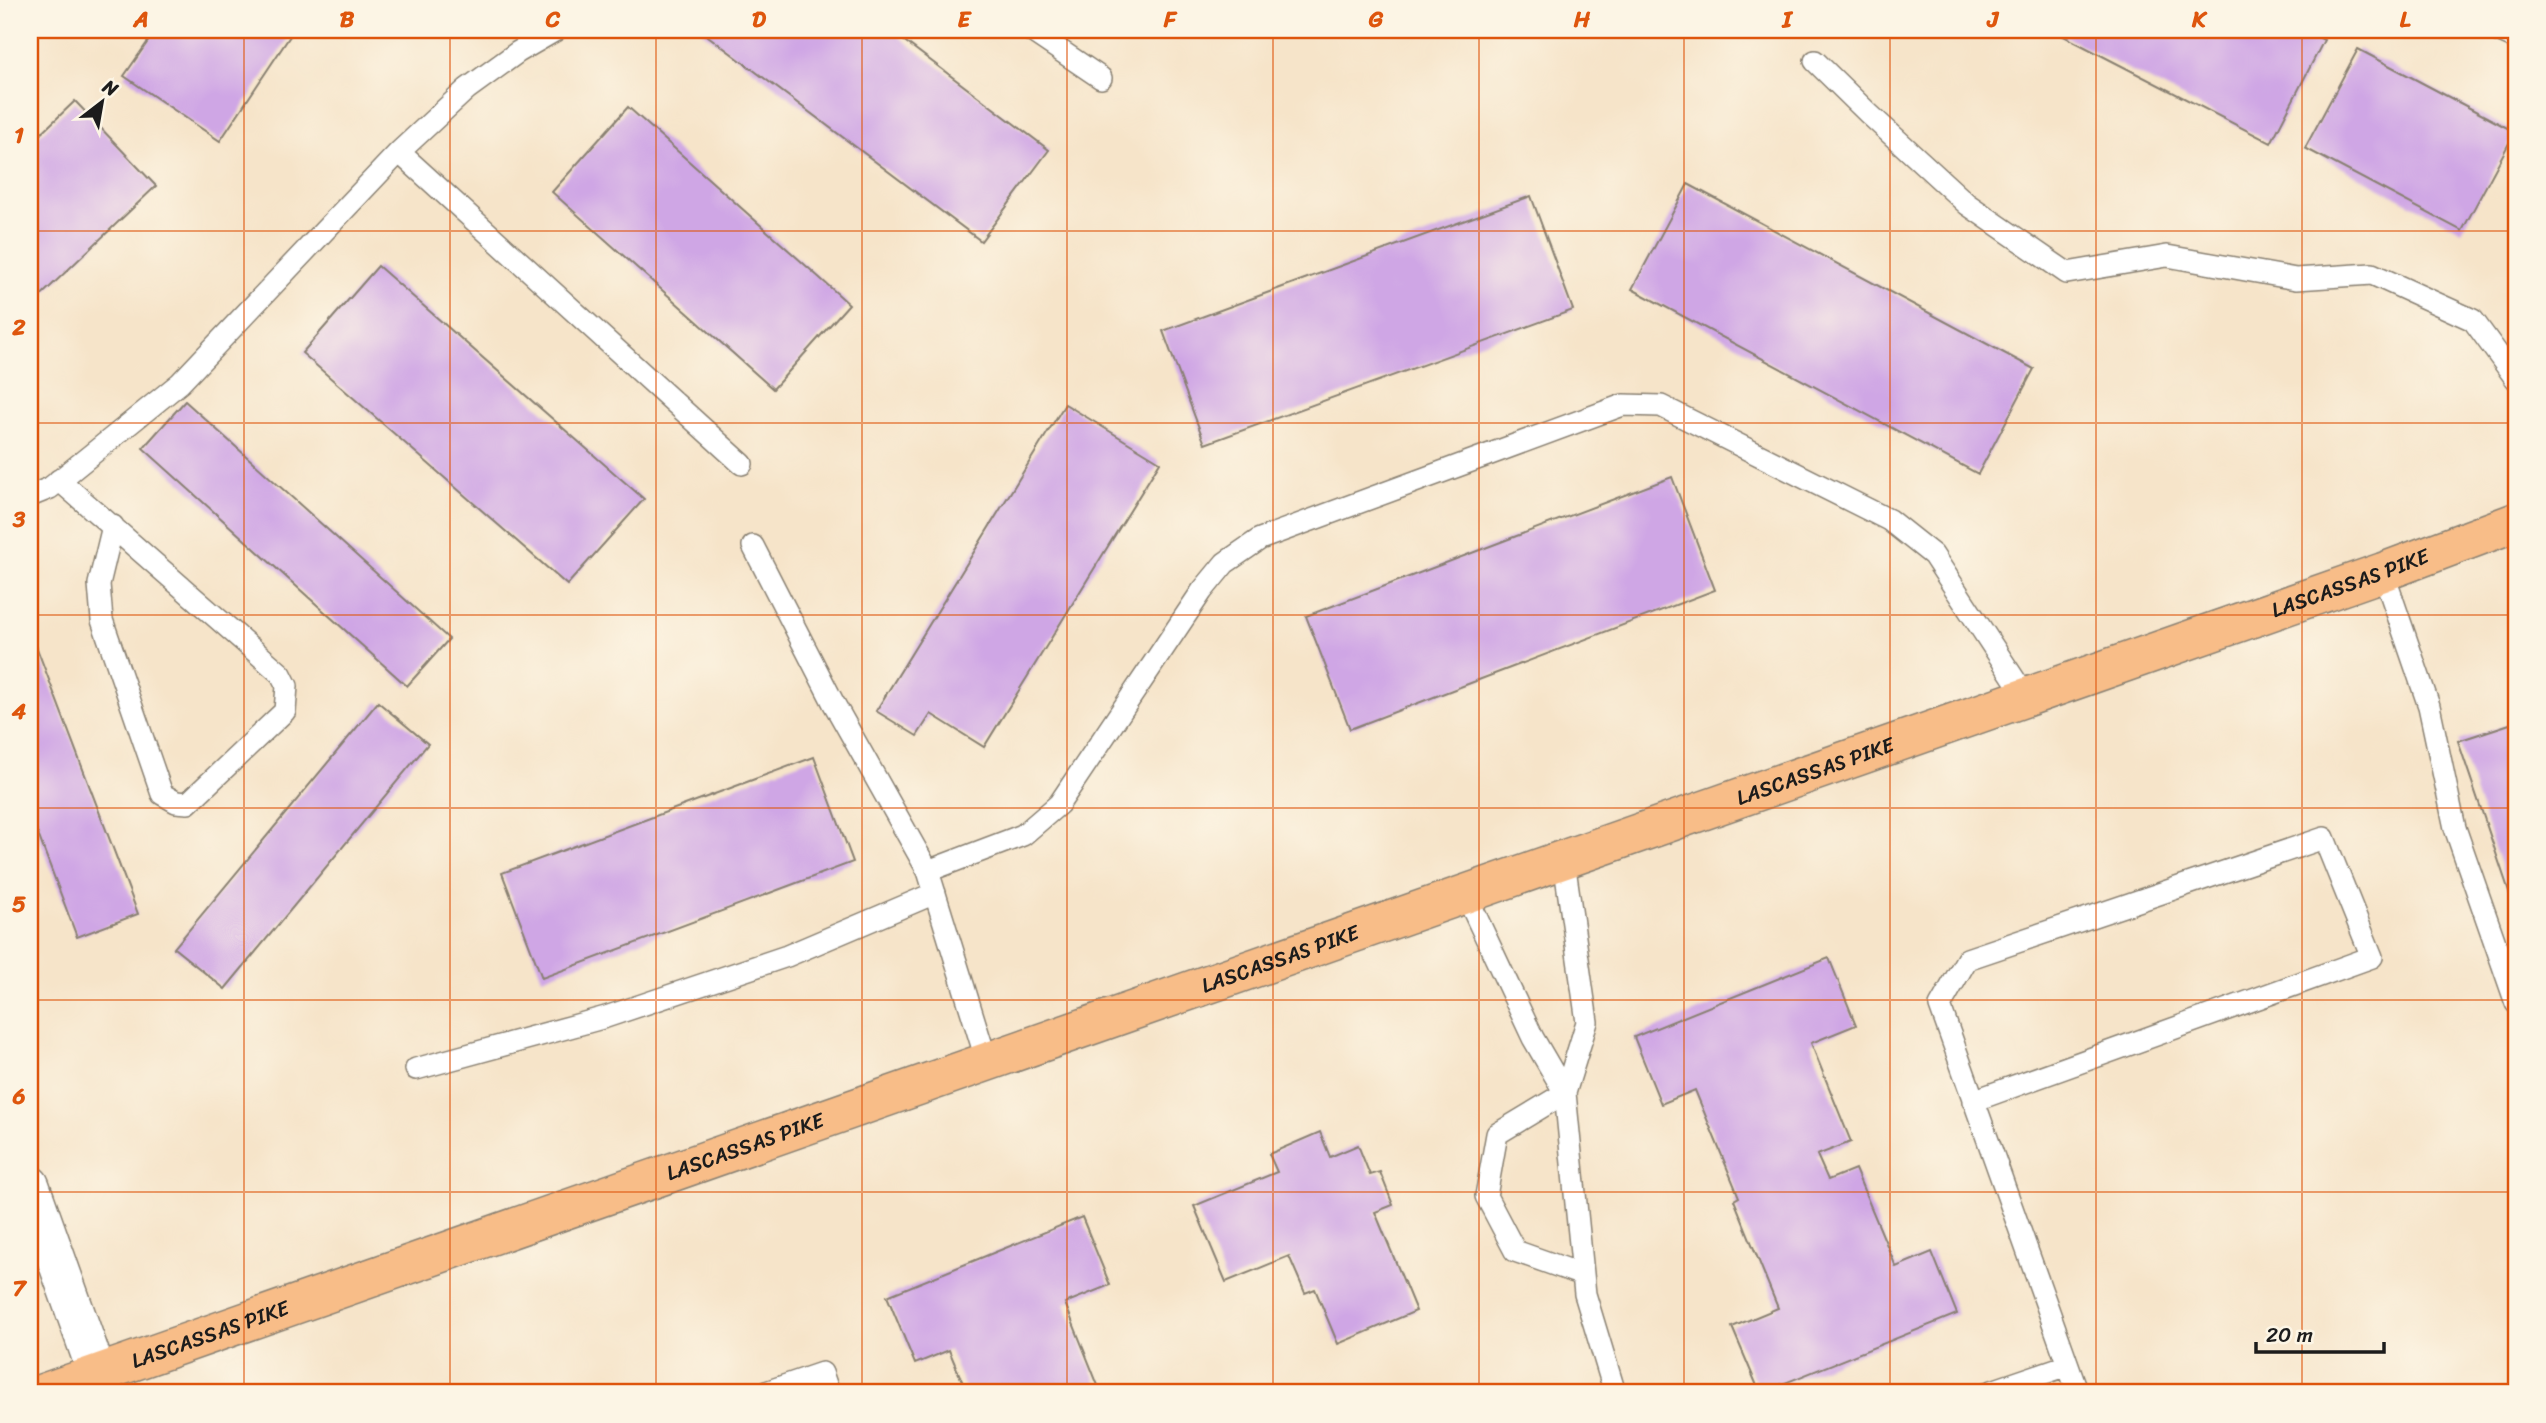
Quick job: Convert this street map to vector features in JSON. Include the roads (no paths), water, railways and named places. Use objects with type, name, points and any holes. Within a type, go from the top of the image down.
[{"type":"main road","name":"LASCASSAS PIKE","points":[[43,1393],[101,1384],[987,1062],[2383,572],[2516,522]]},
{"type":"street","points":[[30,1185],[101,1384]]},
{"type":"lane","points":[[30,496],[50,488],[180,383],[399,152],[467,89],[518,52],[556,30]]},
{"type":"lane","points":[[1030,30],[1101,78]]},
{"type":"lane","points":[[2496,30],[2516,39]]},
{"type":"lane","points":[[1815,61],[1967,204],[2067,273],[2167,256],[2296,279],[2372,274],[2473,320],[2516,379]]},
{"type":"lane","points":[[399,152],[742,464]]},
{"type":"lane","points":[[928,871],[1023,835],[1059,804],[1202,591],[1225,563],[1260,539],[1623,405],[1661,406],[1889,520],[1933,555],[2026,697]]},
{"type":"lane","points":[[59,480],[113,526],[281,674],[287,686],[285,711],[188,803],[176,802],[162,794],[102,620],[99,584],[113,526]]},
{"type":"lane","points":[[753,546],[833,702],[928,871],[987,1062]]},
{"type":"lane","points":[[2383,572],[2429,706],[2455,828],[2516,1003]]},
{"type":"lane","points":[[1973,1101],[2372,957],[2324,838],[1967,959],[1940,1006],[1973,1101],[2078,1393]]},
{"type":"lane","points":[[1564,861],[1587,1022],[1565,1093],[1585,1294],[1615,1393]]},
{"type":"lane","points":[[416,1069],[606,1017],[774,960],[935,893]]},
{"type":"lane","points":[[1466,895],[1533,1038],[1565,1093]]},
{"type":"lane","points":[[1565,1093],[1497,1134],[1486,1196],[1516,1251],[1583,1275]]},
{"type":"lane","points":[[1986,1393],[2068,1365]]},
{"type":"lane","points":[[763,1393],[822,1373],[830,1393]]}]
